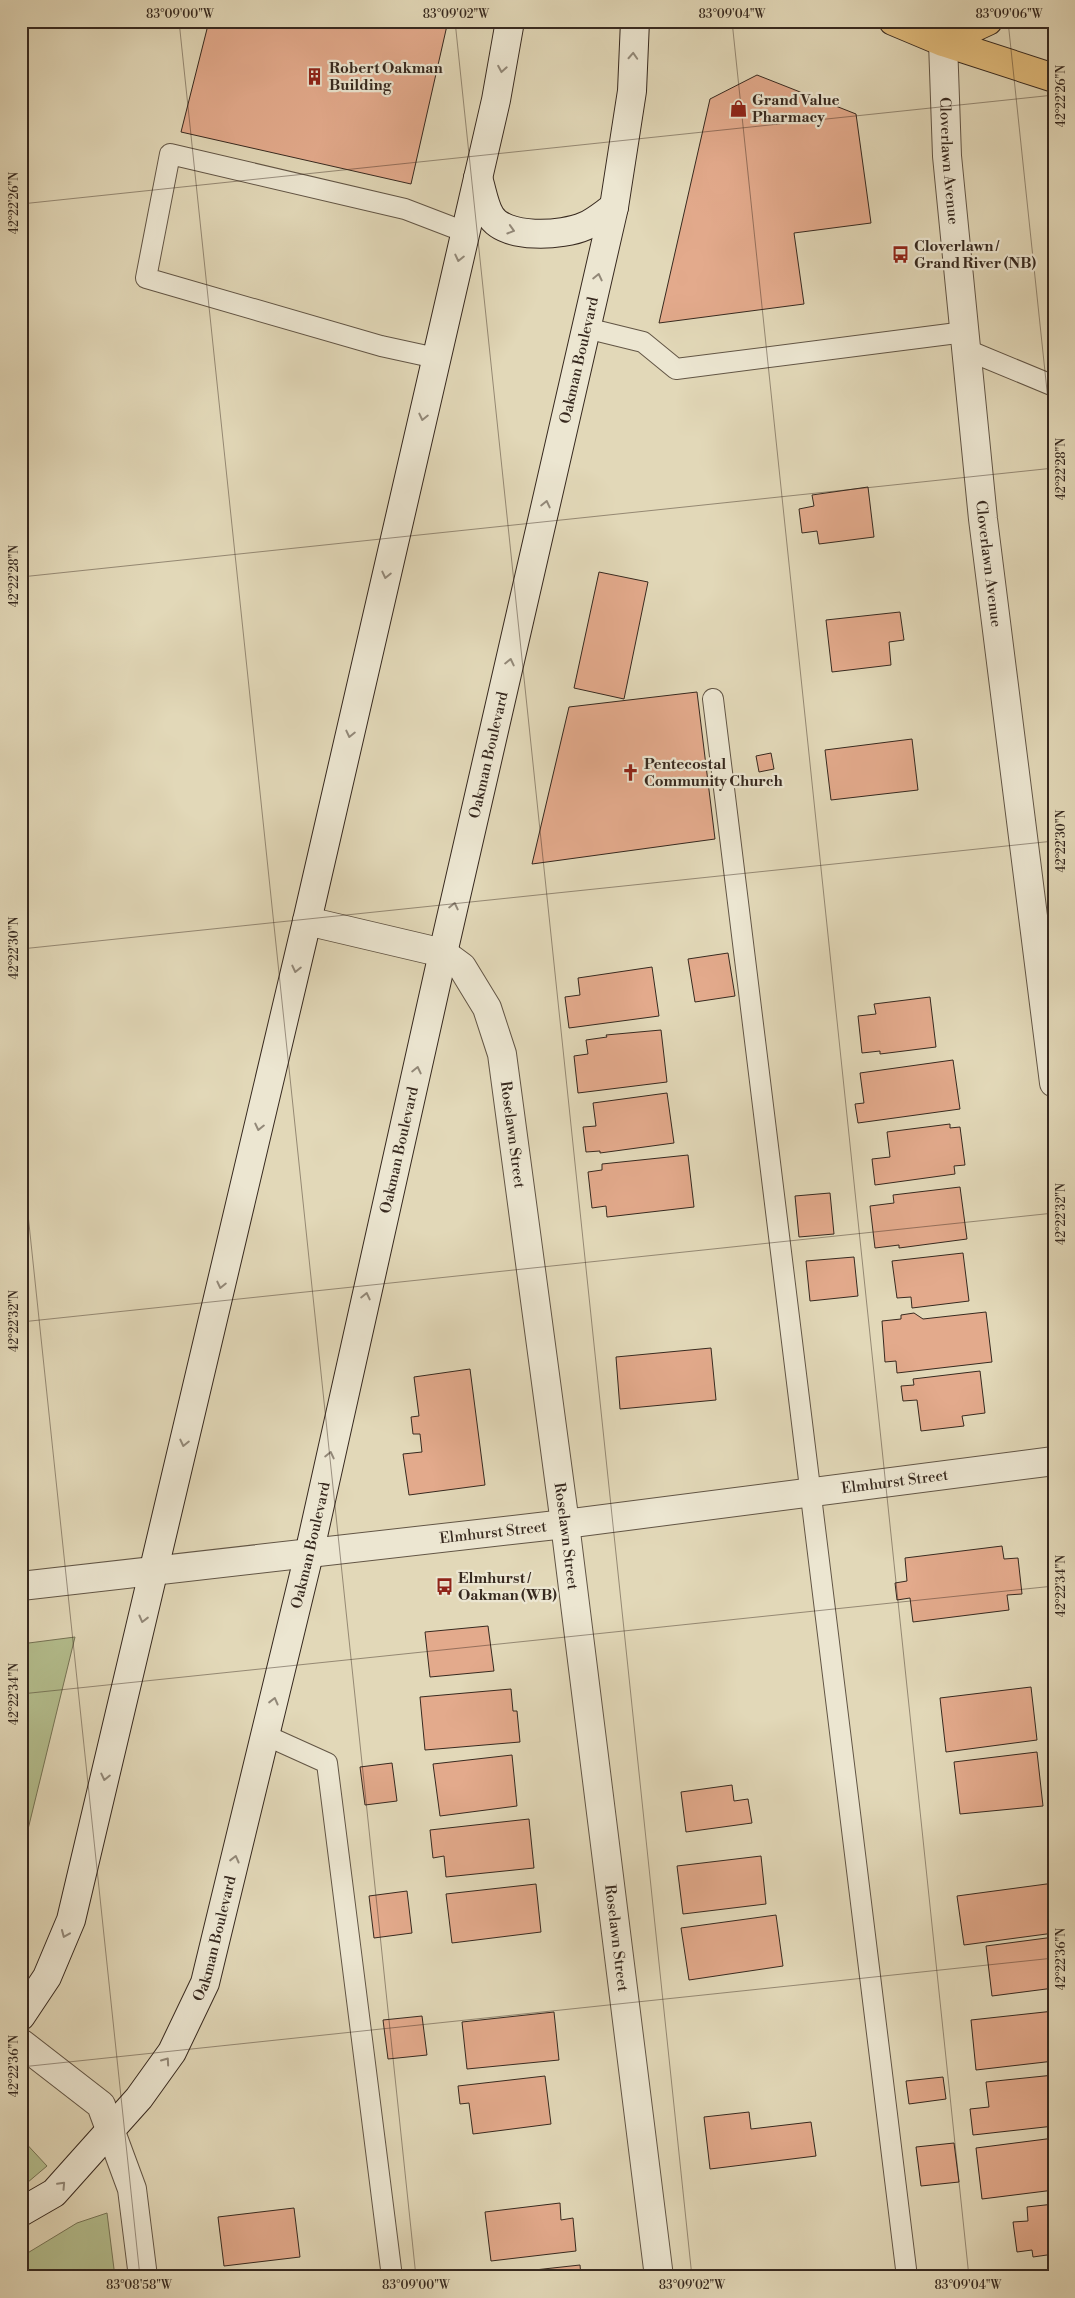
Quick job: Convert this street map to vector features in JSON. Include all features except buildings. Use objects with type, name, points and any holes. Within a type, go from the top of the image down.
[{"type":"main road","points":[[893,21],[943,42],[1054,78]]},
{"type":"main road","points":[[943,42],[960,21]]},
{"type":"main road","points":[[943,42],[988,21]]},
{"type":"street","points":[[21,2016],[47,1977],[71,1920],[155,1572],[307,921],[496,100],[510,21]]},
{"type":"street","name":"Oakman Boulevard","points":[[21,2212],[54,2193],[139,2098],[172,2052],[205,1983],[309,1554],[443,953],[614,207],[632,91],[635,21]]},
{"type":"street","name":"Cloverlawn Avenue","points":[[943,42],[947,156],[983,519],[1054,1083]]},
{"type":"street","points":[[478,177],[490,216],[501,227],[526,234],[559,232],[585,226],[614,207]]},
{"type":"street","name":"Roselawn Street","points":[[307,921],[443,953],[462,967],[487,1008],[502,1054],[565,1524],[659,2277]]},
{"type":"street","name":"Elmhurst Street","points":[[21,1586],[565,1524],[1054,1461]]},
{"type":"street","points":[[21,2042],[101,2105],[132,2189],[143,2277]]},
{"type":"lane","points":[[436,358],[381,346],[146,278],[170,154],[405,209],[465,232]]},
{"type":"lane","points":[[586,328],[644,342],[676,369],[966,341],[1054,386]]},
{"type":"lane","points":[[713,699],[906,2277]]},
{"type":"lane","points":[[265,1735],[327,1763],[392,2277]]},
{"type":"green space","points":[[75,1637],[21,1858],[21,1644]]},
{"type":"green space","points":[[21,2138],[47,2166],[21,2188]]},
{"type":"green space","points":[[107,2213],[115,2277],[21,2277],[21,2257],[77,2223]]},
{"type":"place","name":"Robert Oakman Building","points":[[315,77]]},
{"type":"place","name":"Grand Value Pharmacy","points":[[738,109]]},
{"type":"place","name":"Cloverlawn / Grand River (NB)","points":[[900,255]]},
{"type":"place","name":"Pentecostal Community Church","points":[[630,773]]},
{"type":"place","name":"Elmhurst / Oakman (WB)","points":[[444,1587]]}]
